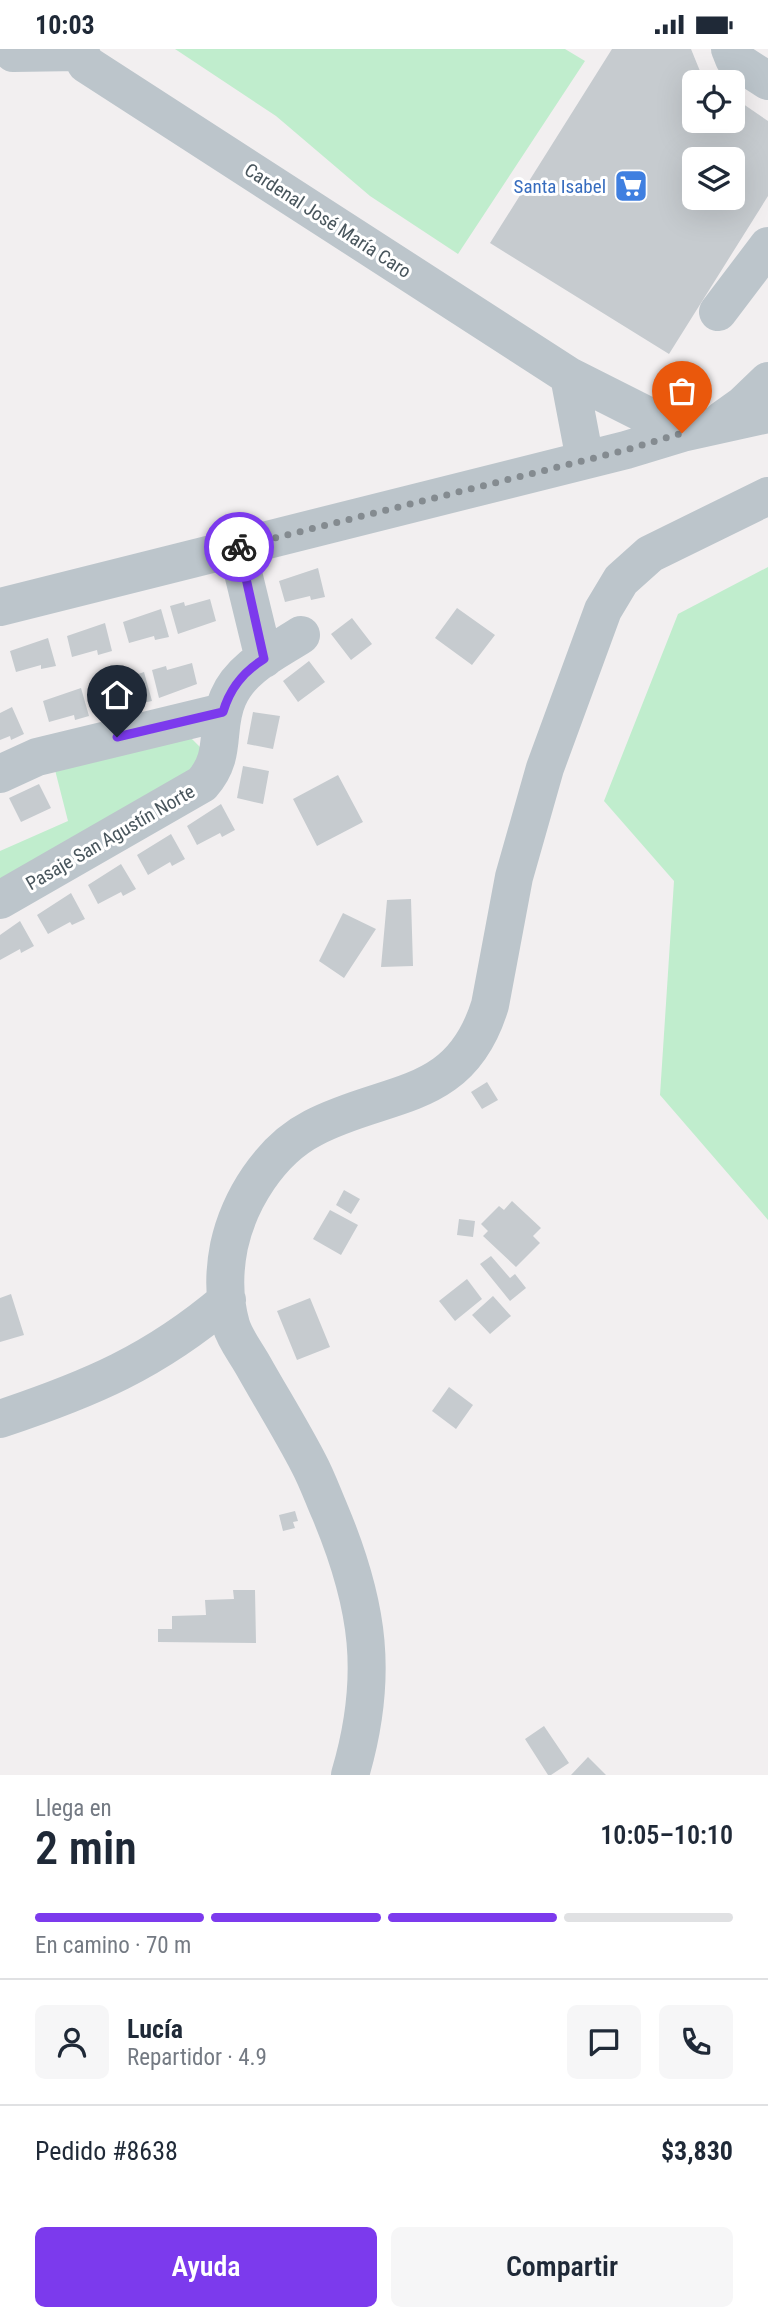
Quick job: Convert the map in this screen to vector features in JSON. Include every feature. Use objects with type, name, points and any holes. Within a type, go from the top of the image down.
[{"type":"street","points":[[730,49],[734,59],[768,81]]},
{"type":"street","points":[[7,63],[81,55]]},
{"type":"street","name":"Cardenal José María Caro","points":[[81,55],[569,376],[696,431]]},
{"type":"street","points":[[718,312],[768,246]]},
{"type":"street","points":[[569,376],[585,460]]},
{"type":"street","points":[[696,431],[743,405],[768,381]]},
{"type":"street","points":[[0,607],[768,414]]},
{"type":"street","points":[[350,1775],[364,1714],[367,1680],[363,1613],[345,1546],[310,1465],[232,1327],[226,1272],[237,1219],[260,1177],[275,1158],[312,1128],[430,1084],[461,1061],[474,1044],[490,1005],[514,877],[545,768],[611,595],[634,566],[650,554],[768,496]]},
{"type":"street","points":[[237,548],[264,659]]},
{"type":"street","name":"Pasaje San Agustín Norte","points":[[0,900],[202,784],[216,765],[220,753],[223,712],[241,677],[301,635]]},
{"type":"street","points":[[0,773],[37,757],[223,712]]},
{"type":"street","points":[[0,1419],[64,1398],[122,1373],[177,1339],[227,1300]]},
{"type":"green space","points":[[175,49],[565,49],[585,61],[458,254],[370,196],[276,116]]},
{"type":"green space","points":[[768,567],[768,1220],[660,1095],[674,881],[604,801],[678,614]]},
{"type":"green space","points":[[189,736],[201,748],[200,758],[189,772],[0,879],[0,851],[68,821],[55,770]]},
{"type":"building","points":[[612,49],[691,49],[700,70],[682,70],[682,133],[745,133],[745,105],[768,121],[768,196],[669,354],[490,243]]},
{"type":"building","points":[[318,568],[325,597],[311,600],[310,596],[285,602],[279,581]]},
{"type":"building","points":[[210,599],[216,621],[178,634],[170,606],[184,602],[185,606]]},
{"type":"building","points":[[457,608],[495,635],[472,665],[435,638]]},
{"type":"building","points":[[161,609],[169,637],[155,640],[154,636],[129,643],[123,622]]},
{"type":"building","points":[[352,618],[372,644],[351,660],[331,634]]},
{"type":"building","points":[[105,623],[112,651],[98,655],[97,650],[72,657],[67,636]]},
{"type":"building","points":[[48,638],[56,666],[41,669],[41,665],[16,672],[10,651]]},
{"type":"building","points":[[309,661],[325,682],[298,702],[283,681]]},
{"type":"building","points":[[192,663],[197,684],[159,698],[152,670],[166,666],[167,670]]},
{"type":"building","points":[[144,672],[152,701],[138,704],[137,700],[111,706],[106,685]]},
{"type":"building","points":[[81,688],[89,716],[75,720],[74,715],[49,722],[43,701]]},
{"type":"building","points":[[12,707],[24,734],[11,740],[10,736],[0,740],[0,713]]},
{"type":"building","points":[[253,712],[280,716],[273,749],[247,744]]},
{"type":"building","points":[[243,766],[269,771],[263,804],[237,798]]},
{"type":"building","points":[[338,775],[363,822],[317,846],[293,799]]},
{"type":"building","points":[[39,784],[51,808],[21,822],[9,798]]},
{"type":"building","points":[[221,804],[235,830],[222,837],[220,833],[197,845],[187,826]]},
{"type":"building","points":[[171,834],[185,859],[172,866],[170,862],[148,875],[137,855]]},
{"type":"building","points":[[121,864],[136,889],[123,896],[121,892],[98,904],[88,885]]},
{"type":"building","points":[[71,893],[85,919],[72,925],[70,922],[48,934],[37,915]]},
{"type":"building","points":[[411,899],[413,966],[381,967],[387,900]]},
{"type":"building","points":[[343,913],[376,929],[344,978],[319,961]]},
{"type":"building","points":[[20,921],[34,946],[21,953],[20,949],[0,960],[0,935]]},
{"type":"building","points":[[487,1082],[498,1100],[482,1109],[471,1092]]},
{"type":"building","points":[[344,1190],[360,1199],[351,1214],[336,1205]]},
{"type":"building","points":[[512,1201],[541,1228],[533,1236],[540,1243],[516,1267],[483,1236],[488,1231],[481,1224],[499,1206],[504,1210]]},
{"type":"building","points":[[330,1210],[358,1225],[341,1255],[313,1239]]},
{"type":"building","points":[[459,1219],[475,1221],[473,1237],[457,1235]]},
{"type":"building","points":[[491,1256],[510,1278],[515,1274],[526,1288],[510,1301],[480,1264]]},
{"type":"building","points":[[467,1279],[482,1299],[455,1321],[439,1301]]},
{"type":"building","points":[[11,1294],[24,1335],[0,1342],[0,1298]]},
{"type":"building","points":[[493,1296],[511,1316],[490,1334],[472,1315]]},
{"type":"building","points":[[310,1298],[330,1347],[297,1360],[277,1311]]},
{"type":"building","points":[[449,1387],[473,1405],[456,1429],[432,1411]]},
{"type":"building","points":[[295,1511],[298,1521],[293,1522],[295,1528],[283,1531],[279,1515]]},
{"type":"building","points":[[233,1590],[255,1590],[256,1643],[158,1642],[158,1629],[172,1629],[172,1616],[206,1615],[205,1600],[234,1599]]},
{"type":"building","points":[[544,1726],[569,1763],[551,1775],[548,1775],[525,1739]]},
{"type":"building","points":[[588,1757],[606,1775],[571,1775]]},
{"type":"way so far","points":[[239,547],[626,450],[682,433]]},
{"type":"place","name":"Santa Isabel","points":[[631,186]]},
{"type":"route","points":[[117,737],[223,712],[232,689],[241,677],[264,659],[237,548],[239,547]]}]
